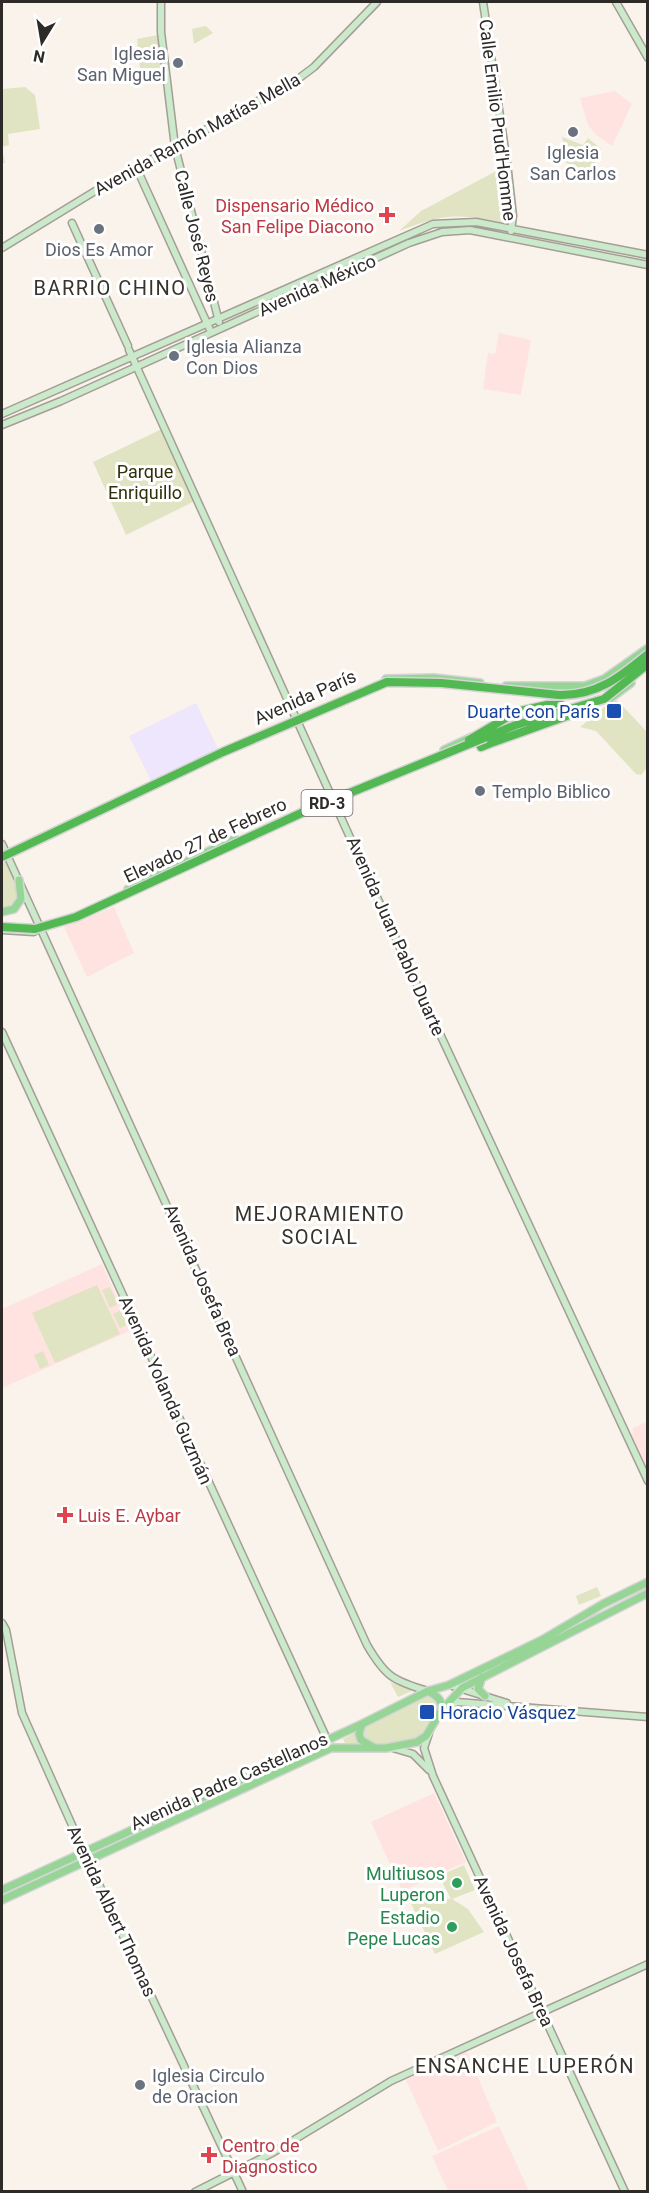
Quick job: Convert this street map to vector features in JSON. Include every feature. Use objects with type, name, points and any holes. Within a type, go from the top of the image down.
[{"type":"highway","points":[[517,687],[557,693],[590,690],[606,683],[648,654]]},
{"type":"highway","points":[[3,855],[223,752],[379,684],[411,681],[578,695],[608,685],[648,654]]},
{"type":"highway","name":"Elevado 27 de Febrero","points":[[2,927],[35,929],[76,917],[308,810],[516,724],[604,699],[648,664]]},
{"type":"highway","points":[[481,747],[588,708],[604,699]]},
{"type":"highway","points":[[457,749],[516,712],[548,705],[561,705]]},
{"type":"main road","name":"Calle José Reyes","points":[[161,2],[161,32],[175,147],[220,328]]},
{"type":"main road","name":"Avenida Ramón Matías Mella","points":[[2,248],[175,147],[298,79],[314,67],[376,2]]},
{"type":"main road","name":"Calle Emilio Prud'Homme","points":[[483,2],[507,163],[512,228],[509,237]]},
{"type":"main road","points":[[616,2],[648,58]]},
{"type":"main road","points":[[137,170],[211,332]]},
{"type":"main road","name":"Avenida Juan Pablo Duarte","points":[[66,210],[555,1286],[648,1481]]},
{"type":"main road","name":"Avenida México","points":[[2,414],[130,351],[207,323],[432,224],[463,221],[512,228],[648,255]]},
{"type":"main road","name":"Avenida México","points":[[2,424],[19,419],[426,236],[464,230],[648,265]]},
{"type":"main road","name":"Avenida París","points":[[3,855],[372,684],[396,677],[434,678],[517,687],[585,686],[604,679],[648,648]]},
{"type":"main road","name":"RD-3","points":[[41,928],[333,796],[516,718],[561,705],[587,705],[608,700],[648,669]]},
{"type":"main road","name":"Avenida Josefa Brea","points":[[2,844],[3,855],[19,880],[368,1645],[382,1670],[394,1680],[428,1691]]},
{"type":"main road","points":[[2,912],[14,909],[18,904],[22,894],[19,880]]},
{"type":"main road","points":[[2,927],[41,928]]},
{"type":"main road","name":"Avenida Yolanda Guzmán","points":[[2,1032],[331,1748]]},
{"type":"main road","name":"Avenida Padre Castellanos","points":[[2,1890],[362,1724],[428,1691],[449,1685],[551,1635],[603,1604],[648,1582]]},
{"type":"main road","points":[[430,1730],[441,1711],[462,1688],[581,1629],[608,1611],[648,1593]]},
{"type":"main road","name":"Avenida Albert Thomas","points":[[2,1623],[6,1630],[22,1713],[88,1861],[243,2192]]},
{"type":"main road","points":[[484,1676],[478,1680],[478,1689],[485,1696]]},
{"type":"main road","points":[[449,1685],[516,1706]]},
{"type":"main road","points":[[428,1691],[438,1696],[442,1704],[441,1711]]},
{"type":"main road","points":[[441,1711],[457,1702],[648,1717]]},
{"type":"main road","points":[[362,1724],[359,1734],[361,1740],[375,1748]]},
{"type":"main road","name":"Avenida Josefa Brea","points":[[430,1730],[424,1748],[433,1776],[625,2192]]},
{"type":"main road","name":"Avenida Padre Castellanos","points":[[2,1900],[331,1748],[386,1748],[417,1742],[430,1730]]},
{"type":"main road","name":"Avenida Josefa Brea","points":[[386,1748],[401,1749],[413,1754],[433,1776]]},
{"type":"main road","points":[[195,2192],[234,2174],[370,2092],[648,1964]]},
{"type":"shaded area","points":[[615,91],[632,104],[612,146],[596,135],[588,125],[580,98]]},
{"type":"shaded area","points":[[499,333],[531,340],[521,395],[483,389],[488,353],[495,354]]},
{"type":"shaded area","points":[[196,703],[219,751],[152,783],[129,736]]},
{"type":"shaded area","points":[[114,907],[134,953],[87,977],[64,927]]},
{"type":"shaded area","points":[[102,1264],[132,1330],[2,1388],[2,1309]]},
{"type":"shaded area","points":[[647,1422],[647,1471],[632,1435],[633,1428]]},
{"type":"shaded area","points":[[434,1793],[466,1862],[402,1891],[371,1822]]},
{"type":"shaded area","points":[[467,2052],[497,2122],[438,2151],[406,2080]]},
{"type":"shaded area","points":[[499,2126],[529,2191],[448,2191],[432,2156]]},
{"type":"green space","points":[[206,26],[213,33],[194,44],[192,29]]},
{"type":"green space","points":[[158,35],[163,68],[140,69],[137,39]]},
{"type":"green space","points":[[25,87],[35,95],[40,129],[8,134],[9,145],[2,147],[2,89]]},
{"type":"green space","points":[[562,137],[583,145],[588,138],[601,149],[591,172],[561,161],[565,149]]},
{"type":"green space","points":[[2,147],[5,163],[2,163]]},
{"type":"green space","points":[[502,168],[508,224],[477,218],[453,217],[429,221],[399,231],[421,211]]},
{"type":"green space","name":"Parque Enriquillo","points":[[164,428],[197,500],[126,535],[93,462]]},
{"type":"green space","points":[[613,700],[618,701],[647,732],[647,768],[641,775],[636,774],[596,731],[580,727]]},
{"type":"green space","points":[[6,860],[17,882],[19,899],[13,906],[2,910],[2,862]]},
{"type":"green space","points":[[97,1285],[120,1334],[55,1363],[32,1313]]},
{"type":"green space","points":[[110,1287],[118,1304],[110,1308],[102,1290]]},
{"type":"green space","points":[[121,1310],[127,1325],[120,1328],[113,1314]]},
{"type":"green space","points":[[43,1351],[49,1365],[40,1369],[34,1355]]},
{"type":"green space","points":[[597,1587],[601,1596],[579,1605],[576,1596]]},
{"type":"green space","points":[[390,1682],[412,1691],[398,1697]]},
{"type":"green space","points":[[427,1695],[435,1698],[438,1707],[424,1732],[417,1738],[408,1742],[386,1745],[345,1743],[343,1739]]},
{"type":"green space","name":"Estadio Pepe Lucas","points":[[464,1865],[475,1890],[452,1899],[468,1909],[484,1932],[435,1954],[410,1901],[419,1897],[451,1899],[439,1876]]},
{"type":"place","name":"Iglesia San Miguel","points":[[178,63]]},
{"type":"place","name":"Iglesia San Carlos","points":[[573,132]]},
{"type":"place","name":"Dispensario Médico San Felipe Diacono","points":[[387,215]]},
{"type":"place","name":"Dios Es Amor","points":[[99,229]]},
{"type":"place","name":"Iglesia Alianza Con Dios","points":[[174,356]]},
{"type":"place","name":"Duarte con París","points":[[614,711]]},
{"type":"place","name":"Templo Biblico","points":[[480,791]]},
{"type":"place","name":"Luis E. Aybar","points":[[65,1515]]},
{"type":"place","name":"Horacio Vásquez","points":[[427,1712]]},
{"type":"place","name":"Multiusos Luperon","points":[[457,1883]]},
{"type":"place","name":"Estadio Pepe Lucas","points":[[452,1927]]},
{"type":"place","name":"Iglesia Circulo de Oracion","points":[[140,2085]]},
{"type":"place","name":"Centro de Diagnostico","points":[[209,2155]]},
{"type":"district","name":"BARRIO CHINO","points":[[110,288]]},
{"type":"district","name":"MEJORAMIENTO SOCIAL","points":[[320,1226]]},
{"type":"district","name":"ENSANCHE LUPERÓN","points":[[525,2066]]}]
